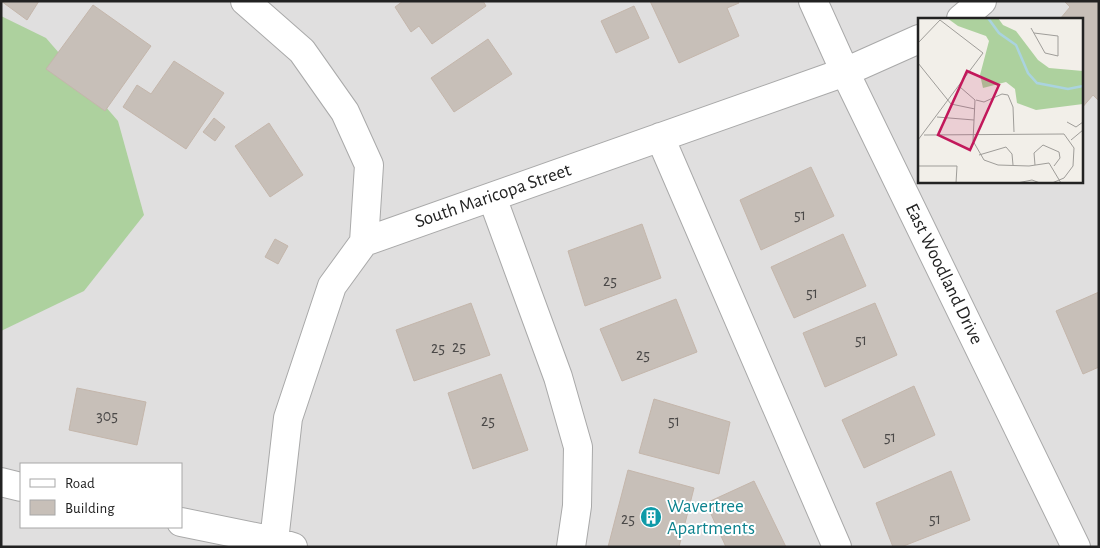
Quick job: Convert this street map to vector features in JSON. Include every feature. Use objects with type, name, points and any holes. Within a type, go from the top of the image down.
[{"type":"street","points":[[182,522],[284,544],[288,418],[332,286],[364,242],[369,165],[345,112],[302,51],[245,1]]},
{"type":"street","name":"East Woodland Drive","points":[[813,1],[845,72],[1076,547]]},
{"type":"street","points":[[962,18],[982,1]]},
{"type":"street","name":"South Maricopa Street","points":[[364,242],[845,72],[918,39]]},
{"type":"street","points":[[660,137],[837,547]]},
{"type":"street","points":[[492,197],[558,376],[578,447],[577,506],[571,547]]},
{"type":"street","points":[[1,482],[20,487]]},
{"type":"shaded area","points":[[1,1],[1099,1],[1099,547],[1,547]]},
{"type":"green space","points":[[1,16],[46,38],[118,121],[144,215],[84,291],[1,331]]},
{"type":"building","points":[[1,1],[39,1],[27,20]]},
{"type":"building","points":[[403,1],[483,1],[486,6],[432,44],[419,26],[411,32],[395,7]]},
{"type":"building","points":[[650,1],[738,1],[739,3],[727,8],[739,36],[679,63]]},
{"type":"building","points":[[1064,1],[1099,1],[1099,101],[1093,95],[1082,108],[1082,18],[1061,18],[1070,7]]},
{"type":"building","points":[[93,5],[151,46],[105,111],[46,69]]},
{"type":"building","points":[[634,6],[649,38],[616,53],[601,21]]},
{"type":"building","points":[[488,39],[512,74],[454,112],[431,78]]},
{"type":"building","points":[[174,61],[224,93],[186,149],[123,107],[137,85],[151,94]]},
{"type":"building","points":[[214,118],[225,127],[215,141],[203,132]]},
{"type":"building","points":[[269,123],[303,175],[270,197],[235,146]]},
{"type":"building","points":[[811,167],[834,216],[761,250],[740,200]]},
{"type":"building","points":[[642,224],[661,278],[585,306],[568,251]]},
{"type":"building","points":[[843,234],[866,286],[794,318],[771,267]]},
{"type":"building","points":[[275,239],[288,246],[278,264],[265,257]]},
{"type":"building","points":[[1099,292],[1099,367],[1083,374],[1056,311]]},
{"type":"building","points":[[676,299],[697,352],[622,381],[600,329]]},
{"type":"building","points":[[471,303],[490,355],[414,381],[396,330]]},
{"type":"building","points":[[875,303],[897,355],[825,387],[803,333]]},
{"type":"building","points":[[501,374],[528,450],[473,469],[448,393]]},
{"type":"building","points":[[914,386],[935,435],[864,468],[842,420]]},
{"type":"building","points":[[77,388],[146,402],[137,445],[69,430]]},
{"type":"building","name":"Wavertree Apartments","points":[[654,399],[730,422],[719,474],[639,453]]},
{"type":"building","name":"Wavertree Apartments","points":[[628,470],[694,488],[679,547],[608,547]]},
{"type":"building","points":[[951,471],[970,520],[901,547],[893,547],[876,503]]},
{"type":"building","name":"Wavertree Apartments","points":[[754,481],[786,547],[726,547],[706,503]]},
{"type":"place","name":"Wavertree Apartments","points":[[651,517]]}]
